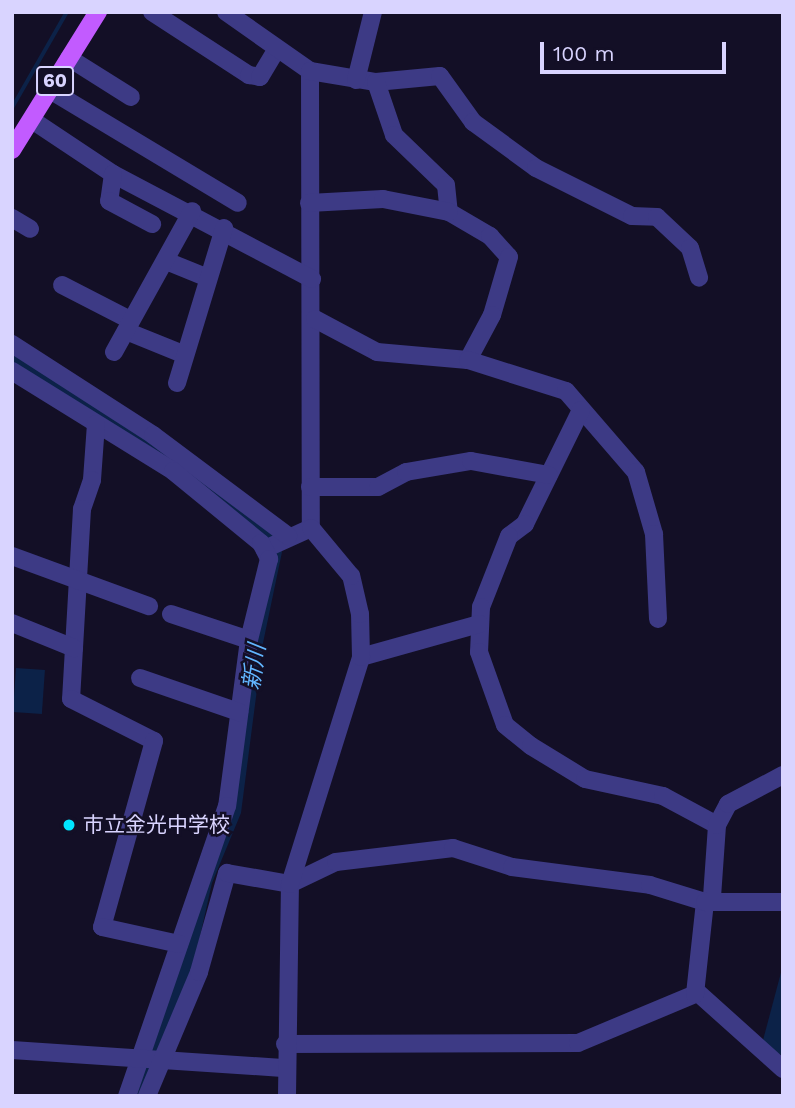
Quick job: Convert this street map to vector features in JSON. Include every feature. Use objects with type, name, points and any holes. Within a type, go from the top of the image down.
[{"type":"main road","name":"60","points":[[12,150],[97,12]]},
{"type":"street","points":[[152,12],[249,75],[260,77],[276,50]]},
{"type":"street","points":[[226,12],[276,50],[310,71],[376,82],[440,76],[450,82],[473,122],[536,168],[632,216],[657,217],[690,248],[699,278]]},
{"type":"street","points":[[356,80],[373,12]]},
{"type":"street","points":[[69,58],[131,97]]},
{"type":"street","points":[[287,1096],[285,1044],[290,884],[361,657],[360,614],[351,576],[310,528],[315,319],[309,203],[310,71]]},
{"type":"street","points":[[376,82],[394,135],[446,185],[449,212]]},
{"type":"street","points":[[50,90],[238,203]]},
{"type":"street","points":[[32,120],[113,174],[192,211],[312,279]]},
{"type":"street","points":[[113,174],[109,201],[152,224]]},
{"type":"street","points":[[309,203],[373,199],[449,212],[490,236],[509,257],[492,315],[468,360]]},
{"type":"street","points":[[114,352],[192,211]]},
{"type":"street","points":[[12,218],[30,229]]},
{"type":"street","points":[[177,383],[183,354],[224,228]]},
{"type":"street","points":[[166,261],[208,278]]},
{"type":"street","points":[[62,285],[128,326],[183,354]]},
{"type":"street","points":[[315,319],[377,352],[468,360],[566,391],[636,472],[654,534],[658,620]]},
{"type":"street","points":[[12,344],[153,435],[288,536]]},
{"type":"street","points":[[12,371],[173,471],[265,549],[268,574],[249,640],[227,806],[203,863],[179,944],[149,1062],[147,1096]]},
{"type":"street","points":[[581,410],[525,524],[509,536],[479,624],[479,652],[505,725],[585,779],[663,796],[717,825]]},
{"type":"street","points":[[96,424],[77,579],[71,699],[154,741],[102,927],[179,944]]},
{"type":"street","points":[[310,487],[378,487],[406,472],[471,461],[549,475]]},
{"type":"street","points":[[265,549],[310,528]]},
{"type":"street","points":[[12,556],[149,606]]},
{"type":"street","points":[[172,614],[249,640]]},
{"type":"street","points":[[12,623],[74,648]]},
{"type":"street","points":[[361,657],[479,624]]},
{"type":"street","points":[[140,678],[239,712]]},
{"type":"street","points":[[696,991],[717,825],[728,804],[783,775]]},
{"type":"street","points":[[203,863],[227,873],[290,884],[336,862],[453,848],[512,867],[650,885],[708,900],[783,902]]},
{"type":"street","points":[[127,1096],[199,972],[227,873]]},
{"type":"street","points":[[285,1044],[579,1043],[696,991]]},
{"type":"street","points":[[696,991],[783,1069]]},
{"type":"street","points":[[12,1050],[149,1062],[286,1068]]},
{"type":"water","name":"新川","points":[[12,351],[155,444],[275,536],[282,552],[263,643],[241,813],[212,883],[192,972],[142,1096],[131,1096],[208,868],[270,551],[12,364]]},
{"type":"water","points":[[16,668],[45,670],[42,714],[13,712]]},
{"type":"water","points":[[783,965],[783,1056],[762,1044]]},
{"type":"waterway","points":[[12,108],[67,12]]},
{"type":"place","name":"市立金光中学校","points":[[69,825]]}]
